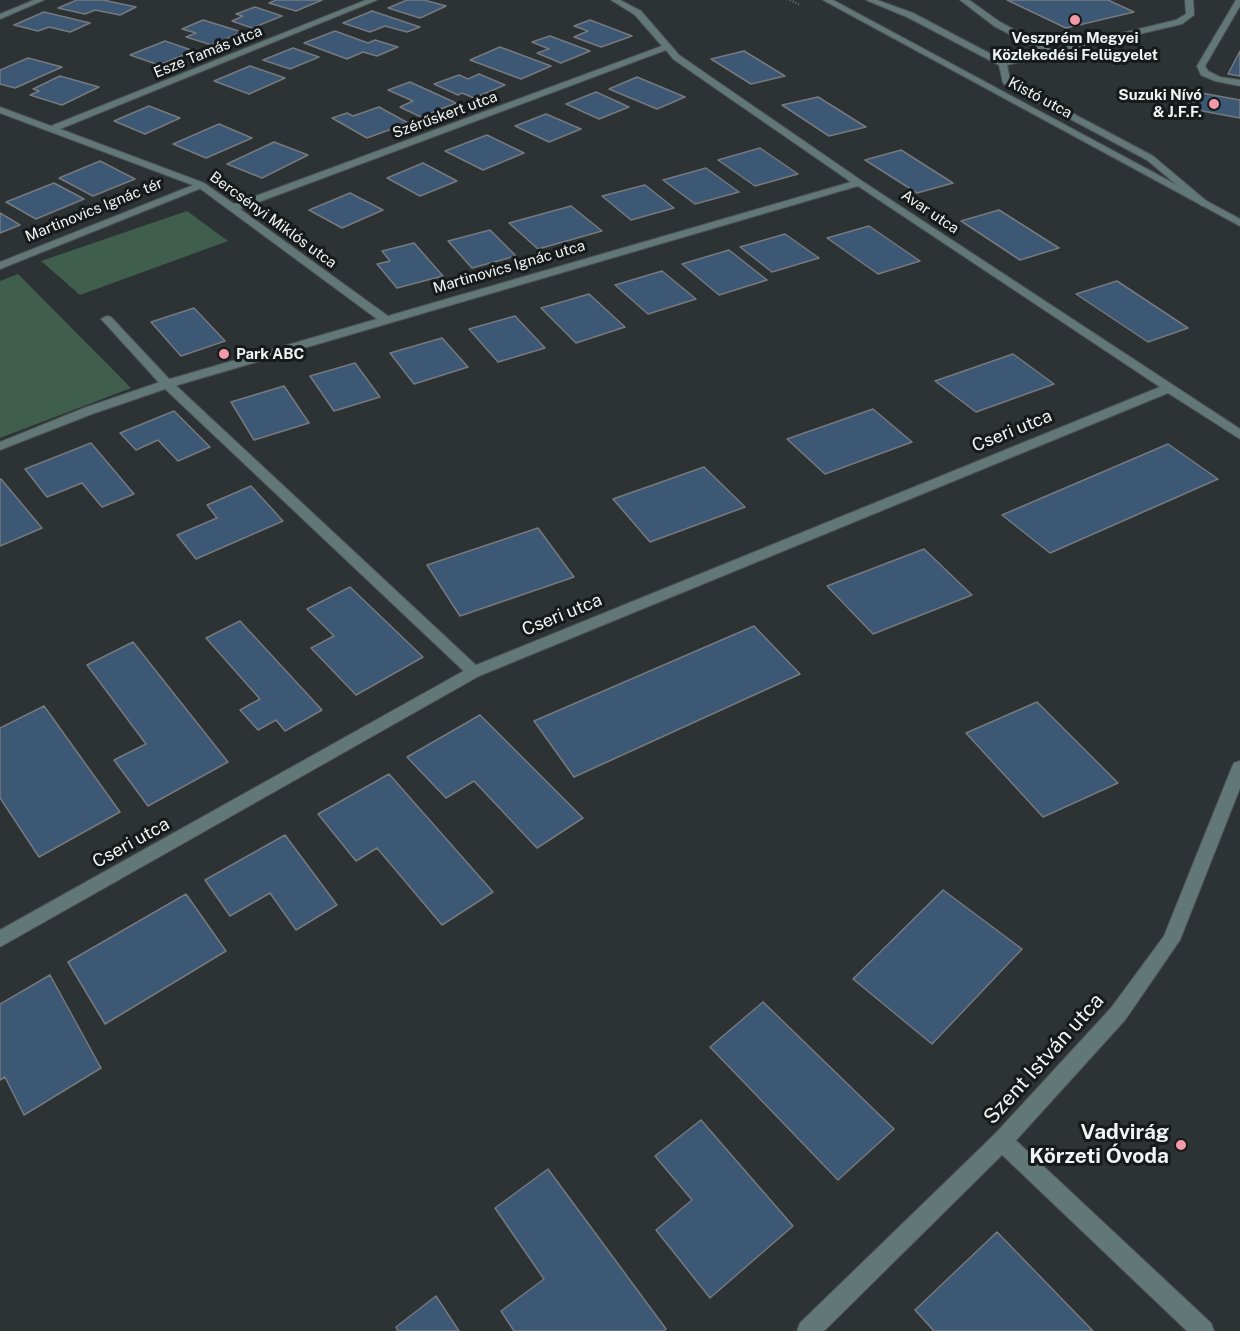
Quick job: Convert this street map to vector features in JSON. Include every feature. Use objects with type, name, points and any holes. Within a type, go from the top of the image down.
[{"type":"street","points":[[0,17],[40,0]]},
{"type":"street","name":"Esze Tamás utca","points":[[52,129],[373,0]]},
{"type":"street","name":"Avar utca","points":[[615,0],[638,13],[667,47],[695,70],[859,183],[1240,435]]},
{"type":"street","name":"Kistó utca","points":[[827,0],[1240,223]]},
{"type":"street","points":[[870,0],[910,15],[1003,64],[1179,22],[1190,15],[1189,0]]},
{"type":"street","points":[[964,0],[997,24],[1052,53]]},
{"type":"street","points":[[1240,0],[1201,66],[1204,73],[1218,79],[1240,83]]},
{"type":"street","name":"Szérűskert utca","points":[[233,208],[667,47]]},
{"type":"street","points":[[1003,64],[1006,81],[1150,158],[1205,204]]},
{"type":"street","name":"Bercsényi Miklós utca","points":[[0,110],[201,185],[384,319]]},
{"type":"street","name":"Martinovics Ignác utca","points":[[167,384],[384,319],[859,183]]},
{"type":"street","name":"Martinovics Ignác tér","points":[[0,266],[201,185]]},
{"type":"street","points":[[107,319],[167,384],[474,672]]},
{"type":"street","points":[[0,446],[88,411],[167,384]]},
{"type":"street","name":"Cseri utca","points":[[0,939],[474,672],[1169,388]]},
{"type":"street","name":"Szent István utca","points":[[808,1331],[1002,1141],[1118,1014],[1171,940],[1240,767]]},
{"type":"street","points":[[1002,1141],[1203,1331]]},
{"type":"green space","points":[[187,211],[228,241],[80,295],[41,261]]},
{"type":"green space","points":[[18,274],[131,388],[0,438],[0,281]]},
{"type":"building","points":[[77,0],[103,0],[136,7],[120,15],[95,10],[85,14],[58,8]]},
{"type":"building","points":[[276,0],[322,0],[296,11],[269,3]]},
{"type":"building","points":[[407,0],[424,0],[446,6],[420,18],[388,8]]},
{"type":"building","name":"Veszprém Megyei Közlekedési Felügyelet","points":[[1007,0],[1108,0],[1134,12],[1066,28]]},
{"type":"building","points":[[255,7],[282,16],[252,28],[232,21],[243,16],[236,14]]},
{"type":"building","points":[[372,11],[420,27],[407,32],[385,26],[370,32],[343,23]]},
{"type":"building","points":[[44,12],[90,23],[70,32],[49,27],[38,31],[14,25]]},
{"type":"building","points":[[203,20],[242,32],[212,45],[186,37],[196,33],[182,29]]},
{"type":"building","points":[[590,20],[632,36],[601,47],[574,37],[588,31],[574,26]]},
{"type":"building","points":[[335,31],[368,43],[375,40],[398,47],[377,56],[363,52],[347,59],[304,43]]},
{"type":"building","points":[[550,36],[590,51],[561,63],[537,53],[549,49],[532,42]]},
{"type":"building","points":[[165,41],[194,51],[159,65],[130,55]]},
{"type":"building","points":[[500,47],[551,66],[521,79],[470,60]]},
{"type":"building","points":[[293,48],[319,57],[290,69],[263,60]]},
{"type":"building","points":[[744,51],[785,76],[751,84],[711,59]]},
{"type":"building","points":[[1240,51],[1240,76],[1228,74]]},
{"type":"building","points":[[28,58],[62,67],[15,88],[0,84],[0,70]]},
{"type":"building","points":[[250,66],[285,78],[249,94],[214,81]]},
{"type":"building","points":[[479,74],[505,85],[474,98],[462,93],[458,95],[434,84],[459,75],[468,79]]},
{"type":"building","points":[[60,76],[99,87],[62,105],[30,95],[39,91],[33,89]]},
{"type":"building","points":[[637,77],[685,97],[657,109],[609,89]]},
{"type":"building","points":[[410,82],[456,103],[421,117],[400,107],[413,101],[388,90]]},
{"type":"building","points":[[596,92],[629,107],[599,119],[566,104]]},
{"type":"building","name":"Suzuki Nívó & J.F.F.","points":[[1196,92],[1240,100],[1240,118],[1186,108]]},
{"type":"building","points":[[818,97],[866,127],[829,136],[782,105]]},
{"type":"building","points":[[149,106],[180,118],[145,134],[114,121]]},
{"type":"building","points":[[379,107],[408,123],[367,138],[332,118],[347,113],[353,116]]},
{"type":"building","points":[[546,114],[581,129],[549,142],[515,126]]},
{"type":"building","points":[[219,124],[252,138],[206,158],[173,144]]},
{"type":"building","points":[[487,135],[524,153],[483,170],[445,151]]},
{"type":"building","points":[[274,142],[308,155],[262,178],[227,164]]},
{"type":"building","points":[[760,148],[798,174],[755,186],[718,160]]},
{"type":"building","points":[[901,150],[953,183],[917,193],[865,160]]},
{"type":"building","points":[[100,161],[135,179],[93,196],[59,178]]},
{"type":"building","points":[[423,163],[457,181],[420,196],[387,178]]},
{"type":"building","points":[[706,168],[739,192],[695,204],[663,180]]},
{"type":"building","points":[[54,183],[84,199],[36,219],[6,202]]},
{"type":"building","points":[[645,185],[674,208],[631,220],[602,196]]},
{"type":"building","points":[[350,193],[383,210],[342,228],[309,210]]},
{"type":"building","points":[[571,206],[602,231],[538,249],[509,223]]},
{"type":"building","points":[[999,210],[1059,248],[1020,260],[961,221]]},
{"type":"building","points":[[0,213],[20,225],[0,233]]},
{"type":"building","points":[[869,226],[920,261],[878,274],[827,238]]},
{"type":"building","points":[[490,230],[516,256],[472,268],[448,241]]},
{"type":"building","points":[[785,234],[819,258],[772,272],[740,247]]},
{"type":"building","points":[[414,243],[443,276],[397,288],[377,264],[390,261],[382,251]]},
{"type":"building","points":[[729,250],[767,280],[719,295],[682,264]]},
{"type":"building","points":[[662,271],[696,299],[648,314],[615,285]]},
{"type":"building","points":[[1117,281],[1188,328],[1148,342],[1076,294]]},
{"type":"building","points":[[589,294],[625,327],[576,343],[541,308]]},
{"type":"building","points":[[194,308],[225,341],[181,356],[151,322]]},
{"type":"building","points":[[515,316],[545,348],[498,362],[469,329]]},
{"type":"building","points":[[442,338],[468,367],[414,384],[390,353]]},
{"type":"building","points":[[1013,354],[1054,384],[976,412],[935,381]]},
{"type":"building","points":[[355,363],[380,397],[334,411],[310,376]]},
{"type":"building","points":[[284,386],[309,423],[254,440],[231,402]]},
{"type":"building","points":[[873,409],[912,442],[825,474],[787,439]]},
{"type":"building","points":[[174,411],[210,447],[178,461],[158,440],[136,450],[120,433]]},
{"type":"building","points":[[91,443],[134,494],[102,507],[82,483],[47,497],[25,469]]},
{"type":"building","points":[[1168,444],[1218,479],[1050,553],[1002,515]]},
{"type":"building","points":[[704,467],[745,507],[650,542],[613,499]]},
{"type":"building","points":[[0,480],[42,528],[0,546]]},
{"type":"building","points":[[251,486],[283,521],[196,559],[177,535],[217,518],[207,505]]},
{"type":"building","points":[[538,528],[574,577],[460,616],[427,565]]},
{"type":"building","points":[[924,549],[972,595],[873,634],[827,586]]},
{"type":"building","points":[[350,587],[423,657],[356,695],[311,648],[334,636],[307,609]]},
{"type":"building","points":[[240,621],[322,710],[285,731],[276,720],[258,730],[240,710],[260,699],[206,638]]},
{"type":"building","points":[[754,626],[800,674],[574,777],[534,721]]},
{"type":"building","points":[[133,642],[228,762],[148,806],[114,760],[146,744],[87,665]]},
{"type":"building","points":[[1037,702],[1118,783],[1043,817],[966,733]]},
{"type":"building","points":[[44,706],[120,812],[39,857],[0,798],[0,728]]},
{"type":"building","points":[[480,715],[583,818],[537,848],[474,781],[446,798],[407,757]]},
{"type":"building","points":[[389,774],[493,892],[442,925],[377,848],[356,861],[318,814]]},
{"type":"building","points":[[285,835],[337,905],[296,930],[270,893],[230,916],[205,880]]},
{"type":"building","points":[[943,890],[1022,949],[932,1044],[853,979]]},
{"type":"building","points":[[186,894],[226,951],[105,1024],[68,962]]},
{"type":"building","points":[[50,975],[101,1068],[24,1115],[5,1077],[0,1080],[0,1004]]},
{"type":"building","points":[[763,1002],[894,1129],[838,1180],[710,1047]]},
{"type":"building","points":[[701,1120],[793,1226],[710,1298],[656,1230],[692,1200],[655,1156]]},
{"type":"building","points":[[548,1169],[666,1329],[664,1331],[514,1331],[501,1311],[544,1279],[495,1208]]},
{"type":"building","points":[[997,1232],[1093,1331],[934,1331],[915,1310]]},
{"type":"building","points":[[436,1296],[459,1331],[398,1331],[396,1327]]},
{"type":"place","name":"Veszprém Megyei Közlekedési Felügyelet","points":[[1075,20]]},
{"type":"place","name":"Suzuki Nívó & J.F.F.","points":[[1214,104]]},
{"type":"place","name":"Park ABC","points":[[224,354]]},
{"type":"place","name":"Vadvirág Körzeti Óvoda","points":[[1181,1145]]}]
